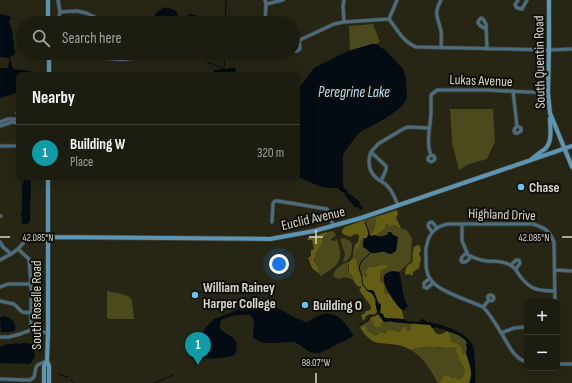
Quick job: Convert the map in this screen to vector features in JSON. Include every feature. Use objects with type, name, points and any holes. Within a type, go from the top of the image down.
[{"type":"main road","points":[[48,0],[48,16]]},
{"type":"main road","name":"South Quentin Road","points":[[549,0],[548,93],[550,113],[572,167]]},
{"type":"main road","points":[[49,60],[49,72]]},
{"type":"main road","points":[[530,160],[546,148],[551,137],[550,113]]},
{"type":"main road","name":"Euclid Avenue","points":[[47,237],[270,239],[314,231],[361,218],[398,204],[572,146]]},
{"type":"main road","name":"South Roselle Road","points":[[48,180],[47,361],[49,366],[49,383]]},
{"type":"main road","name":"South Roselle Road","points":[[44,383],[44,366],[47,361]]},
{"type":"street","points":[[58,0],[59,16]]},
{"type":"street","points":[[265,16],[265,2],[283,0]]},
{"type":"street","points":[[344,0],[344,22]]},
{"type":"street","points":[[389,19],[397,0]]},
{"type":"street","points":[[441,0],[436,15],[441,32],[441,48]]},
{"type":"street","points":[[518,0],[516,5],[517,8],[520,9],[522,9],[526,0]]},
{"type":"street","points":[[60,12],[86,13],[93,16]]},
{"type":"street","points":[[300,40],[334,24],[389,19]]},
{"type":"street","points":[[389,19],[411,46],[421,48],[572,49]]},
{"type":"street","points":[[486,29],[487,48]]},
{"type":"street","name":"Lukas Avenue","points":[[429,128],[431,95],[437,90],[486,90],[548,93]]},
{"type":"street","points":[[513,91],[517,126]]},
{"type":"street","points":[[0,122],[8,119],[16,119]]},
{"type":"street","points":[[0,126],[12,122],[16,123]]},
{"type":"street","points":[[398,204],[389,187],[373,174],[369,159],[372,152],[378,144],[403,129],[408,127],[429,128],[429,152],[431,155]]},
{"type":"street","points":[[0,146],[16,146]]},
{"type":"street","points":[[372,152],[386,166],[386,170],[381,181]]},
{"type":"street","points":[[272,222],[273,203],[274,201],[278,201],[327,209],[333,225]]},
{"type":"street","name":"Highland Drive","points":[[437,228],[432,222],[429,222],[428,226],[432,232],[445,224],[533,224],[547,230],[551,234],[554,242],[555,299]]},
{"type":"street","points":[[462,224],[462,241],[468,255],[485,261],[498,261],[511,265],[516,269],[527,284],[536,290],[555,291]]},
{"type":"street","points":[[432,232],[427,240],[426,266],[433,283],[444,290],[483,307],[516,358],[524,362]]},
{"type":"street","points":[[0,260],[18,249],[26,240],[35,237],[47,237]]},
{"type":"street","points":[[0,242],[10,254]]},
{"type":"street","points":[[18,249],[29,259],[32,313],[31,330]]},
{"type":"street","points":[[467,252],[462,257],[462,262],[467,261],[471,256]]},
{"type":"street","points":[[511,265],[516,260],[519,260],[520,263],[516,269]]},
{"type":"street","points":[[555,270],[572,271]]},
{"type":"street","points":[[430,278],[424,284],[424,287],[427,288],[433,283]]},
{"type":"street","points":[[0,287],[8,284],[31,284]]},
{"type":"street","points":[[483,307],[489,300]]},
{"type":"street","points":[[0,301],[14,304],[22,312],[32,313]]},
{"type":"street","points":[[501,333],[507,329],[524,327]]},
{"type":"street","points":[[0,337],[9,337],[31,330],[48,333]]},
{"type":"street","points":[[0,379],[30,380],[34,377],[37,364],[47,361]]},
{"type":"street","points":[[560,364],[572,364]]},
{"type":"shaded area","points":[[373,24],[380,42],[350,51],[349,26]]},
{"type":"shaded area","points":[[450,109],[493,109],[495,142],[487,159],[469,164],[459,170],[452,142]]},
{"type":"shaded area","points":[[397,210],[398,214],[396,218],[402,230],[396,225],[389,226],[388,224],[385,225],[385,229],[378,234],[372,236],[370,235],[374,230],[376,222],[375,217]]},
{"type":"shaded area","points":[[375,217],[376,222],[374,230],[370,235],[368,235],[368,230],[364,220]]},
{"type":"shaded area","points":[[364,220],[368,230],[368,235],[367,238],[362,238],[358,248],[355,249],[356,253],[353,254],[359,236],[357,234],[351,237],[345,235],[342,233],[342,230],[345,227]]},
{"type":"shaded area","points":[[388,224],[389,226],[397,225],[401,229],[406,229],[412,238],[411,261],[399,272],[392,271],[384,280],[386,288],[390,294],[387,295],[384,293],[380,276],[381,270],[387,268],[387,265],[369,267],[366,277],[364,277],[359,272],[358,263],[352,259],[353,254],[356,253],[355,249],[362,238],[364,238],[363,244],[367,249],[374,253],[386,252],[390,254],[393,235],[391,232],[383,236],[374,235],[380,233],[385,229],[385,225]]},
{"type":"shaded area","points":[[333,231],[336,235],[331,240],[335,241],[337,239],[340,252],[339,261],[321,276],[318,273],[314,257],[316,251],[322,244],[322,238],[327,234],[327,232]]},
{"type":"shaded area","points":[[327,232],[327,234],[322,238],[322,244],[314,258],[318,268],[318,273],[312,268],[308,258],[311,256],[311,250],[314,249],[312,240],[308,240],[307,238]]},
{"type":"shaded area","points":[[343,238],[349,240],[352,244],[352,253],[350,258],[343,262],[345,254],[340,239]]},
{"type":"shaded area","points":[[418,245],[420,246],[421,250],[419,254],[421,258],[419,268],[413,272],[412,276],[410,274],[406,275],[405,273],[407,266],[412,263],[414,247]]},
{"type":"shaded area","points":[[352,259],[357,261],[361,275],[366,277],[366,271],[369,267],[380,265],[388,266],[387,268],[381,270],[380,276],[381,283],[384,284],[384,293],[390,294],[402,310],[404,319],[386,319],[380,313],[379,304],[373,290],[367,291],[374,296],[377,312],[374,315],[368,315],[363,320],[361,315],[371,308],[359,290],[361,286],[359,287],[356,285],[353,277],[349,273],[349,262]]},
{"type":"shaded area","points":[[349,262],[348,271],[353,277],[353,280],[345,277],[340,279],[333,276],[340,266]]},
{"type":"shaded area","points":[[107,291],[130,297],[132,301],[134,319],[109,319],[107,317]]},
{"type":"shaded area","points":[[378,314],[384,322],[381,323],[382,326],[376,327],[370,319]]},
{"type":"shaded area","points":[[370,319],[373,324],[389,322],[411,324],[410,331],[406,330],[404,327],[401,332],[392,331],[386,334],[381,332],[371,335],[366,331],[364,325],[362,326]]},
{"type":"shaded area","points":[[411,324],[431,325],[437,334],[442,334],[447,331],[450,334],[452,342],[460,346],[463,354],[466,353],[471,372],[469,383],[440,383],[443,379],[442,377],[445,376],[452,378],[454,377],[459,380],[463,377],[464,367],[461,364],[456,350],[457,348],[419,347],[411,350],[403,346],[375,342],[367,337],[360,327],[364,325],[367,329],[366,331],[376,335],[381,332],[386,334],[387,331],[390,330],[400,332],[403,327],[410,331]]},
{"type":"shaded area","points":[[449,332],[463,338],[467,342],[466,353],[463,354],[462,349],[452,341]]},
{"type":"shaded area","points":[[420,346],[430,346],[432,348],[457,348],[464,369],[463,377],[459,380],[454,377],[443,379],[440,383],[438,383],[423,360],[411,350]]},
{"type":"water","points":[[163,8],[169,8],[178,14],[177,16],[154,16]]},
{"type":"water","points":[[0,14],[10,16],[11,19],[9,21],[12,30],[15,54],[10,57],[12,67],[14,69],[31,72],[16,72],[16,93],[0,98],[0,68],[7,68],[10,58],[0,57]]},
{"type":"water","points":[[191,14],[198,16],[186,16]]},
{"type":"water","name":"Peregrine Lake","points":[[376,44],[385,50],[403,69],[406,78],[407,98],[403,105],[392,114],[363,130],[357,135],[343,155],[343,186],[348,193],[361,203],[359,204],[363,208],[361,210],[355,207],[344,193],[337,188],[319,186],[300,178],[300,86],[314,68],[348,51]]},
{"type":"water","points":[[236,69],[235,72],[214,72],[214,70]]},
{"type":"water","points":[[24,180],[30,180],[31,182],[30,221],[27,224],[22,224],[21,217],[22,184]]},
{"type":"water","points":[[388,232],[391,232],[393,235],[398,237],[396,251],[393,253],[371,253],[363,247],[364,238],[367,238],[368,235],[379,237],[387,235]]},
{"type":"water","points":[[392,271],[399,272],[404,298],[408,306],[405,310],[402,310],[396,303],[385,284],[384,276]]},
{"type":"water","points":[[364,286],[368,290],[374,292],[379,304],[380,303],[381,305],[380,313],[383,314],[384,317],[419,322],[422,319],[454,330],[467,338],[471,342],[474,350],[475,383],[469,383],[471,372],[466,353],[467,342],[464,339],[457,334],[436,327],[432,328],[430,325],[390,321],[384,322],[377,311],[376,299]]},
{"type":"water","points":[[253,304],[262,304],[275,307],[306,322],[325,314],[335,315],[344,322],[354,336],[320,353],[315,353],[308,351],[299,344],[292,342],[266,343],[257,340],[253,337],[254,322],[252,317],[250,315],[239,315],[221,320],[220,325],[221,330],[232,337],[236,342],[237,345],[235,355],[220,358],[206,358],[203,356],[198,346],[187,351],[186,349],[198,344],[201,335],[214,319]]},
{"type":"water","points":[[3,316],[13,320],[15,331],[1,332],[0,318]]},
{"type":"water","points":[[18,343],[34,345],[35,357],[30,364],[0,363],[0,347]]},
{"type":"waterway","points":[[225,16],[226,0]]},
{"type":"waterway","points":[[206,60],[209,63],[225,70]]},
{"type":"waterway","points":[[224,68],[225,60]]},
{"type":"waterway","points":[[365,222],[369,235]]},
{"type":"waterway","points":[[364,287],[359,268],[363,260],[371,252]]},
{"type":"waterway","points":[[359,325],[368,321],[370,316],[374,316],[378,313]]},
{"type":"waterway","points":[[58,374],[68,377]]},
{"type":"waterway","points":[[154,383],[173,375]]},
{"type":"waterway","points":[[71,380],[74,383]]},
{"type":"place","name":"Chase","points":[[521,187]]},
{"type":"place","name":"William Rainey Harper College","points":[[195,295]]},
{"type":"place","name":"Building O","points":[[305,305]]},
{"type":"place","name":"Building W","points":[[198,365]]}]
